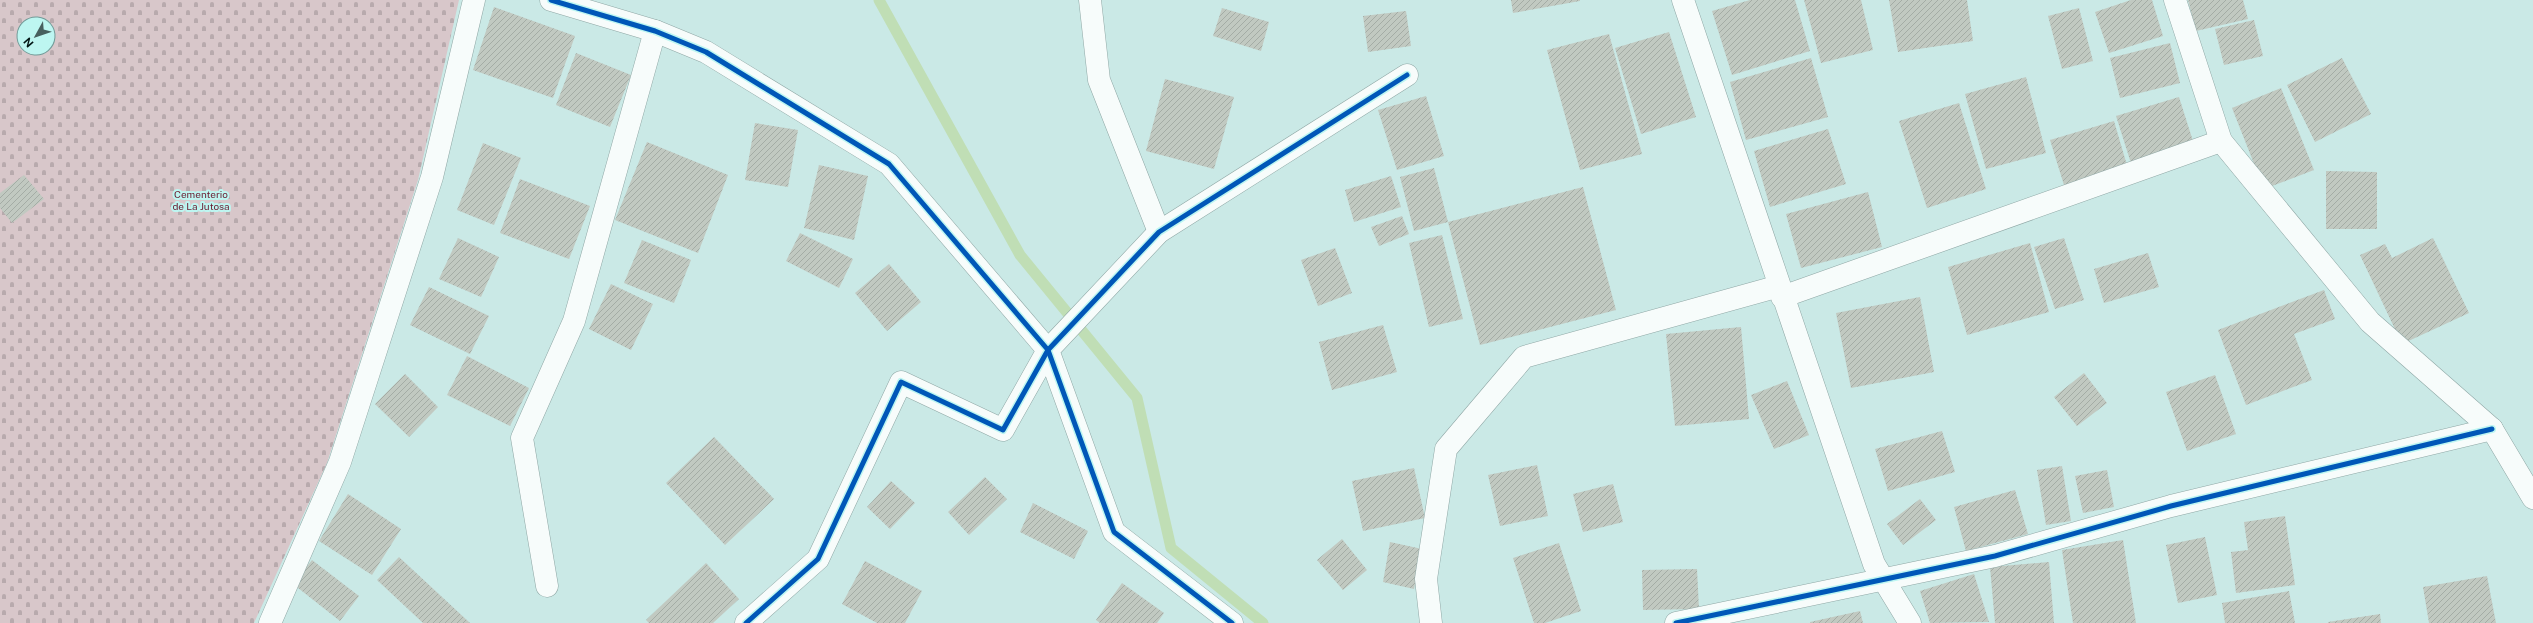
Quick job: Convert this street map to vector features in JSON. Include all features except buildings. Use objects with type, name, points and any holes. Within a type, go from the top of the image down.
[{"type":"street","points":[[270,623],[340,462],[432,177],[474,0]]},
{"type":"street","points":[[552,0],[655,31],[706,52],[889,164],[1048,350],[1114,532],[1232,623]]},
{"type":"street","points":[[1090,0],[1099,80],[1159,232]]},
{"type":"street","points":[[1683,0],[1780,292],[1874,564],[1910,623]]},
{"type":"street","points":[[2175,0],[2221,141],[2370,322],[2492,429],[2533,498]]},
{"type":"street","points":[[547,586],[522,438],[574,321],[655,31]]},
{"type":"street","points":[[746,623],[818,559],[901,382],[1003,430],[1048,350],[1159,232],[1408,75]]},
{"type":"street","points":[[1432,623],[1426,579],[1446,449],[1524,357],[1780,292],[2221,141]]},
{"type":"street","points":[[1676,623],[1995,556],[2171,506],[2492,429]]},
{"type":"green space","name":"Cementerio de La Jutosa","points":[[0,0],[459,0],[418,180],[327,463],[254,623],[0,623]]},
{"type":"waterway","points":[[879,0],[1020,255],[1137,398],[1171,548],[1263,623]]},
{"type":"cycle path","points":[[551,0],[655,31],[706,52],[889,164],[1048,350],[1003,430],[901,382],[818,559],[746,623]]},
{"type":"cycle path","points":[[1232,623],[1114,532],[1048,350],[1159,232],[1407,75]]},
{"type":"cycle path","points":[[1676,623],[1995,556],[2171,506],[2492,429]]}]
